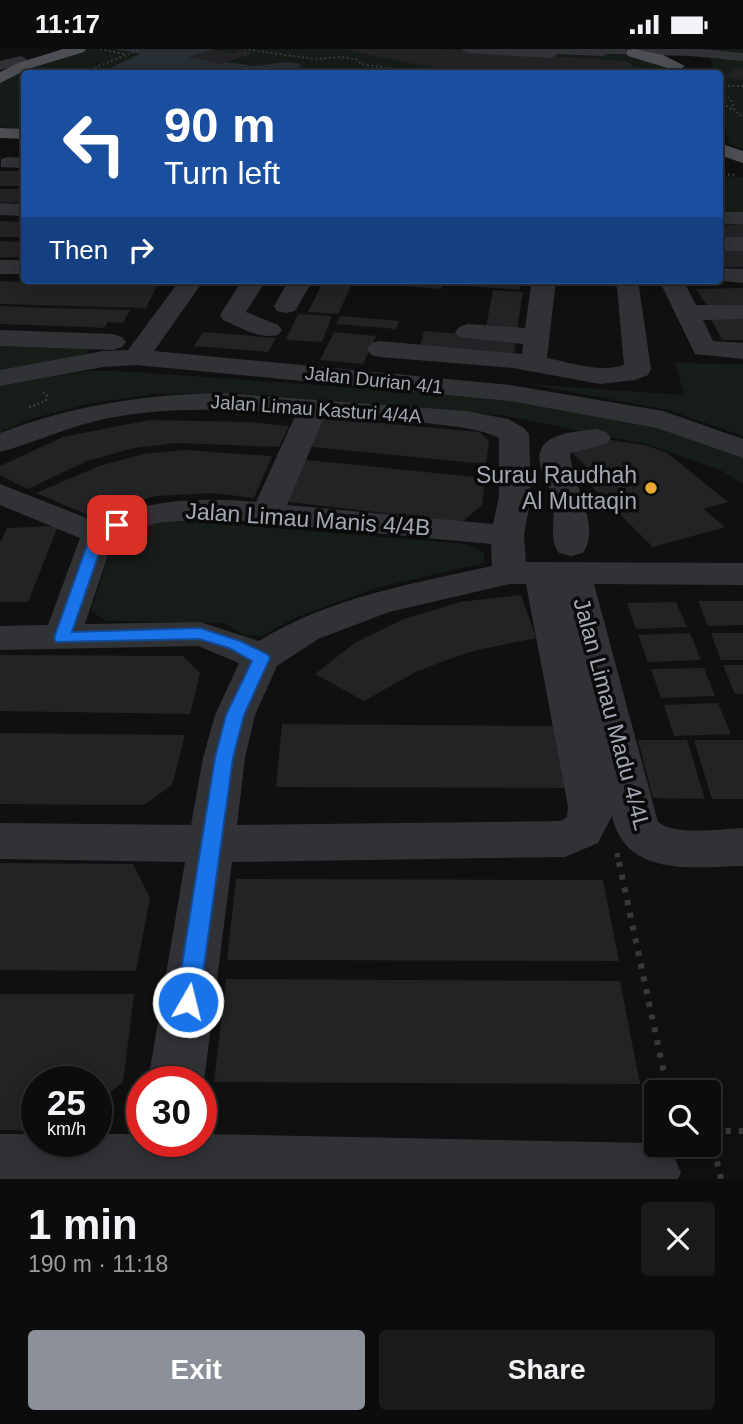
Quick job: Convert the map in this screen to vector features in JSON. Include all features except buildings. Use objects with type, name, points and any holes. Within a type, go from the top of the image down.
[{"type":"main road","points":[[0,75],[22,63],[64,50]]},
{"type":"main road","points":[[639,51],[658,58],[683,57]]},
{"type":"main road","points":[[0,65],[22,63]]},
{"type":"main road","points":[[0,133],[21,134]]},
{"type":"main road","points":[[0,140],[21,140]]},
{"type":"main road","points":[[723,150],[743,157]]},
{"type":"main road","points":[[723,161],[743,163]]},
{"type":"main road","points":[[723,169],[743,170]]},
{"type":"street","points":[[468,49],[586,55],[583,50]]},
{"type":"street","points":[[526,49],[639,51]]},
{"type":"street","points":[[683,57],[743,57]]},
{"type":"street","points":[[0,209],[21,210]]},
{"type":"street","points":[[723,218],[743,218]]},
{"type":"street","points":[[723,244],[743,244]]},
{"type":"street","points":[[0,267],[21,267]]},
{"type":"street","points":[[723,275],[743,275]]},
{"type":"street","points":[[0,338],[140,350],[189,284]]},
{"type":"street","points":[[251,284],[232,315],[269,330]]},
{"type":"street","points":[[286,306],[299,284]]},
{"type":"street","points":[[534,363],[544,284]]},
{"type":"street","points":[[537,337],[417,329],[401,336],[388,350],[534,363],[570,373],[627,375],[638,369],[628,284]]},
{"type":"street","points":[[673,284],[704,348],[712,351],[743,351]]},
{"type":"street","points":[[687,313],[743,313]]},
{"type":"street","name":"Jalan Durian 4/1","points":[[0,378],[140,350],[510,393],[663,420],[743,449]]},
{"type":"street","name":"Jalan Limau Kasturi 4/4A","points":[[0,443],[35,428],[96,411],[154,402],[230,400],[490,423],[511,430]]},
{"type":"street","points":[[267,513],[313,408]]},
{"type":"street","points":[[0,841],[210,844],[565,839],[583,832],[590,823],[590,806],[541,560],[515,497],[514,434],[511,430]]},
{"type":"street","points":[[541,560],[569,500],[555,464],[555,449],[572,440],[596,438]]},
{"type":"street","points":[[0,494],[98,534],[62,638]]},
{"type":"street","points":[[515,497],[569,500]]},
{"type":"street","name":"Jalan Limau Manis 4/4B","points":[[98,534],[135,516],[171,509],[214,508],[267,513],[541,560]]},
{"type":"street","points":[[178,1066],[224,758],[235,715],[261,658],[305,630],[379,603],[541,560],[743,575]]},
{"type":"street","name":"Jalan Limau Madu 4/4L","points":[[541,560],[638,831],[645,840],[664,846],[743,847]]},
{"type":"street","points":[[0,638],[200,633],[261,658]]},
{"type":"street","points":[[0,1163],[165,1161],[650,1173]]},
{"type":"path","points":[[100,49],[126,54]]},
{"type":"path","points":[[97,70],[96,67],[141,49]]},
{"type":"path","points":[[244,49],[315,59],[348,57],[361,64],[401,70]]},
{"type":"path","points":[[724,86],[743,86]]},
{"type":"path","points":[[723,96],[730,98],[735,111]]},
{"type":"path","points":[[723,103],[743,117]]},
{"type":"path","points":[[23,409],[46,401],[47,395],[41,391]]},
{"type":"path","points":[[721,1179],[710,1131],[743,1131]]},
{"type":"shaded area","points":[[85,49],[487,49],[629,55],[665,64],[666,70],[29,70]]},
{"type":"shaded area","points":[[114,49],[215,49],[190,57],[255,66],[288,62],[300,64],[301,67],[295,70],[110,70],[140,54]]},
{"type":"shaded area","points":[[708,49],[743,49],[743,149],[729,144],[723,116],[723,70],[713,70]]},
{"type":"shaded area","points":[[21,73],[21,130],[0,127],[0,81]]},
{"type":"shaded area","points":[[723,176],[743,177],[743,213],[723,214]]},
{"type":"shaded area","points":[[0,346],[91,348],[85,356],[0,370]]},
{"type":"shaded area","points":[[675,363],[743,364],[743,436],[668,410],[528,384],[684,395]]},
{"type":"shaded area","points":[[85,371],[119,371],[505,398],[660,427],[743,457],[743,484],[720,470],[646,444],[507,416],[235,393],[154,394],[88,404],[31,419],[0,432],[0,386]]},
{"type":"shaded area","points":[[173,519],[466,544],[484,552],[484,563],[376,588],[295,618],[262,636],[243,635],[225,623],[106,621],[91,611],[114,539],[142,524]]},
{"type":"place","name":"Surau Raudhah Al Muttaqin","points":[[651,488]]},
{"type":"route","points":[[117,525],[98,534],[62,638],[200,633],[261,658],[235,715],[224,758],[188,1002]]}]
